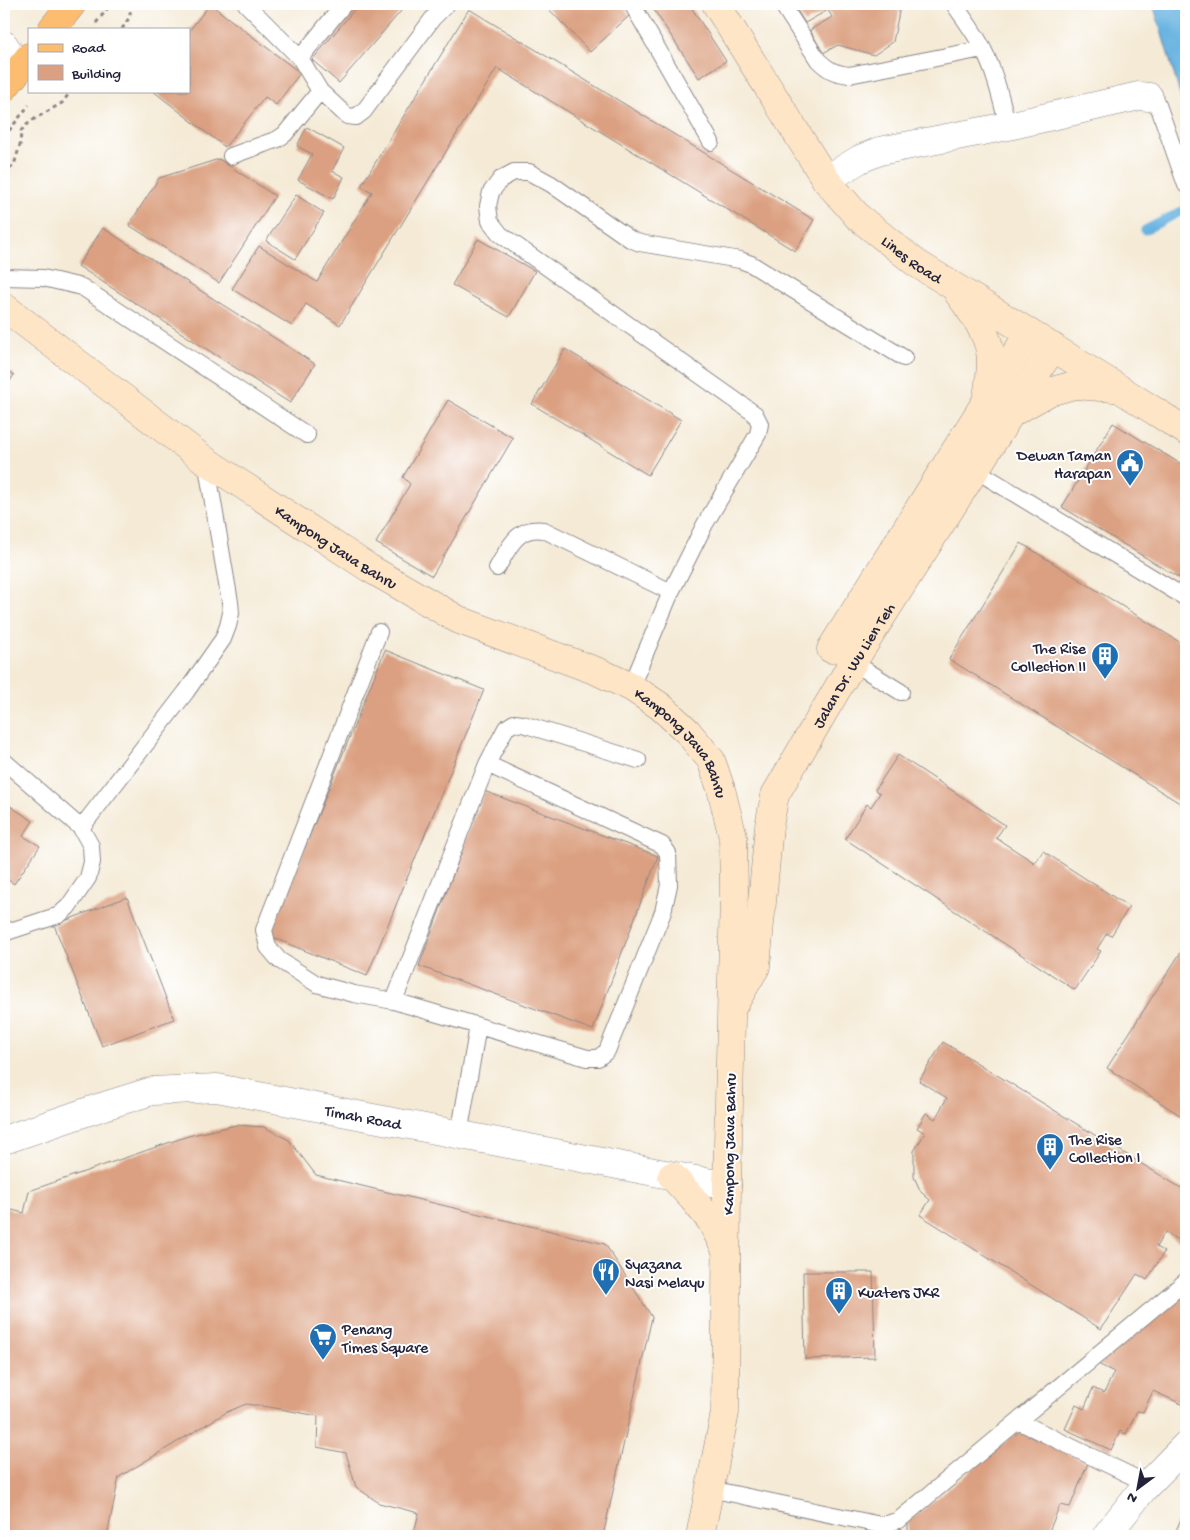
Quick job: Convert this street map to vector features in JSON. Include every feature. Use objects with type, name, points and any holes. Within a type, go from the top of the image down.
[{"type":"main road","points":[[53,28],[72,4]]},
{"type":"street","name":"Lines Road","points":[[716,4],[826,180],[858,217],[916,263],[1186,431]]},
{"type":"street","points":[[4,45],[17,71]]},
{"type":"street","points":[[826,180],[860,159],[880,151],[1008,126],[1139,96],[1149,96]]},
{"type":"street","points":[[954,287],[976,318],[988,344],[998,408],[1074,385],[1120,389]]},
{"type":"street","name":"Kampong Java Bahru","points":[[4,307],[206,461],[370,568],[459,620],[599,672],[631,687],[660,706],[687,731],[710,760],[721,789],[734,837],[734,894],[727,1186],[725,1413],[700,1536]]},
{"type":"street","name":"Jalan Dr. Wu Lien Teh","points":[[842,656],[974,470],[1029,333]]},
{"type":"street","name":"Jalan Dr. Wu Lien Teh","points":[[731,1010],[756,967],[769,826],[775,795],[842,656],[998,408],[1053,347]]},
{"type":"street","name":"Timah Road","points":[[4,1140],[152,1091],[217,1088],[727,1186]]},
{"type":"street","points":[[672,1176],[711,1221],[727,1252]]},
{"type":"street","points":[[1106,1536],[1148,1484],[1186,1445]]},
{"type":"lane","points":[[246,4],[300,58],[320,90],[347,116],[356,117],[364,111],[433,18],[447,4]]},
{"type":"lane","points":[[300,58],[344,4]]},
{"type":"lane","points":[[632,4],[711,142]]},
{"type":"lane","points":[[782,4],[818,60],[836,74],[849,75],[983,49]]},
{"type":"lane","points":[[954,4],[983,49],[996,78],[1008,126]]},
{"type":"lane","points":[[231,156],[278,139],[285,134],[320,90]]},
{"type":"lane","points":[[1149,96],[1158,105],[1186,185]]},
{"type":"lane","points":[[631,687],[671,592],[705,524],[758,434],[760,424],[755,414],[500,234],[490,221],[488,206],[491,192],[501,179],[514,172],[530,172],[551,184],[630,239],[640,243],[740,260],[751,264],[904,358]]},
{"type":"lane","points":[[4,277],[43,278],[82,287],[307,436]]},
{"type":"lane","points":[[81,828],[186,692],[223,639],[228,626],[230,602],[206,461]]},
{"type":"lane","points":[[974,470],[1186,598]]},
{"type":"lane","points":[[497,568],[514,539],[524,532],[536,529],[544,530],[671,592]]},
{"type":"lane","points":[[379,632],[264,930],[268,947],[279,960],[317,984],[354,994],[394,1001],[587,1058],[598,1058],[607,1051],[663,912],[669,885],[668,853],[662,845],[487,764]]},
{"type":"lane","points":[[842,656],[901,692]]},
{"type":"lane","points":[[394,1001],[487,764],[506,728],[514,723],[523,724],[638,760]]},
{"type":"lane","points":[[4,761],[81,828],[90,846],[92,862],[88,878],[68,907],[59,915],[4,933]]},
{"type":"lane","points":[[459,1135],[478,1026]]},
{"type":"lane","points":[[710,1489],[876,1524],[887,1524],[899,1520],[1186,1282]]},
{"type":"lane","points":[[1018,1421],[1148,1484]]},
{"type":"path","points":[[92,28],[111,4]]},
{"type":"path","points":[[123,28],[129,18],[132,4]]},
{"type":"path","points":[[4,174],[14,165],[20,145],[21,131],[29,122],[62,103],[70,92]]},
{"type":"path","points":[[4,137],[34,99]]},
{"type":"water","points":[[1153,4],[1186,4],[1186,127],[1180,94]]},
{"type":"building","points":[[210,4],[300,73],[276,105],[265,97],[225,147],[154,92],[190,92],[190,30]]},
{"type":"building","points":[[359,4],[407,4],[339,83],[312,60]]},
{"type":"building","points":[[544,4],[620,4],[630,15],[590,52]]},
{"type":"building","points":[[650,4],[689,4],[726,61],[699,78]]},
{"type":"building","points":[[793,4],[905,4],[900,7],[893,42],[874,55],[838,45],[823,53],[810,30],[832,17],[828,10],[805,23]]},
{"type":"building","points":[[469,9],[814,220],[795,251],[497,68],[340,325],[306,304],[292,326],[232,289],[259,246],[317,282],[372,192],[361,186]]},
{"type":"building","points":[[307,127],[344,148],[332,171],[344,177],[333,199],[298,180],[312,154],[297,146]]},
{"type":"building","points":[[219,159],[275,196],[219,283],[129,225],[159,178]]},
{"type":"building","points":[[296,195],[324,213],[295,259],[266,241]]},
{"type":"building","points":[[103,228],[315,364],[290,403],[78,266]]},
{"type":"building","points":[[478,239],[535,271],[509,317],[452,285]]},
{"type":"building","points":[[565,349],[681,420],[648,475],[532,404]]},
{"type":"building","points":[[4,368],[14,375],[4,390]]},
{"type":"building","points":[[448,400],[513,438],[432,576],[376,543],[410,484],[403,477]]},
{"type":"building","name":"Dewan Taman Harapan","points":[[1113,423],[1186,467],[1186,582],[1062,507]]},
{"type":"building","points":[[1021,543],[1186,646],[1186,807],[949,659]]},
{"type":"building","points":[[385,650],[484,690],[367,976],[269,936]]},
{"type":"building","points":[[898,755],[1005,825],[996,838],[1035,863],[1043,851],[1129,907],[1111,936],[1107,933],[1097,949],[1101,951],[1075,990],[845,839],[867,804],[871,807],[880,793],[875,790]]},
{"type":"building","points":[[484,791],[658,856],[593,1030],[419,966]]},
{"type":"building","points":[[4,802],[33,821],[23,836],[40,846],[14,884],[4,877]]},
{"type":"building","points":[[127,897],[174,1019],[102,1046],[54,925]]},
{"type":"building","points":[[1186,944],[1186,1119],[1107,1068]]},
{"type":"building","name":"The Rise Collection I","points":[[943,1042],[1186,1191],[1186,1245],[1165,1232],[1156,1247],[1164,1252],[1147,1280],[1137,1274],[1101,1329],[920,1215],[930,1200],[921,1192],[914,1177],[914,1151],[925,1133],[917,1128],[926,1113],[935,1119],[947,1098],[919,1081]]},
{"type":"building","name":"Penang Times Square","points":[[236,1125],[264,1127],[289,1140],[316,1175],[605,1244],[652,1317],[603,1536],[413,1536],[419,1513],[379,1503],[356,1487],[346,1453],[317,1447],[318,1416],[246,1404],[227,1412],[119,1477],[107,1536],[4,1536],[4,1208],[24,1213],[29,1191],[188,1136]]},
{"type":"building","name":"Kuaters JKR","points":[[803,1272],[873,1272],[875,1357],[805,1359]]},
{"type":"building","points":[[1186,1291],[1186,1406],[1153,1391],[1143,1412],[1137,1411],[1126,1434],[1120,1431],[1111,1450],[1065,1429],[1076,1405],[1084,1409],[1093,1388],[1104,1393],[1114,1372],[1098,1364]]},
{"type":"building","points":[[1019,1431],[1088,1463],[1070,1507],[1060,1505],[1047,1536],[908,1536],[908,1522]]},
{"type":"building","points":[[1183,1514],[1186,1516],[1186,1536],[1175,1533]]},
{"type":"waterway","points":[[1145,230],[1186,209]]},
{"type":"place","name":"Dewan Taman Harapan","points":[[1130,487]]},
{"type":"place","name":"The Rise Collection II","points":[[1105,680]]},
{"type":"place","name":"The Rise Collection I","points":[[1050,1171]]},
{"type":"place","name":"Syazana Nasi Melayu","points":[[606,1296]]},
{"type":"place","name":"Kuaters JKR","points":[[839,1315]]},
{"type":"place","name":"Penang Times Square","points":[[323,1361]]}]
